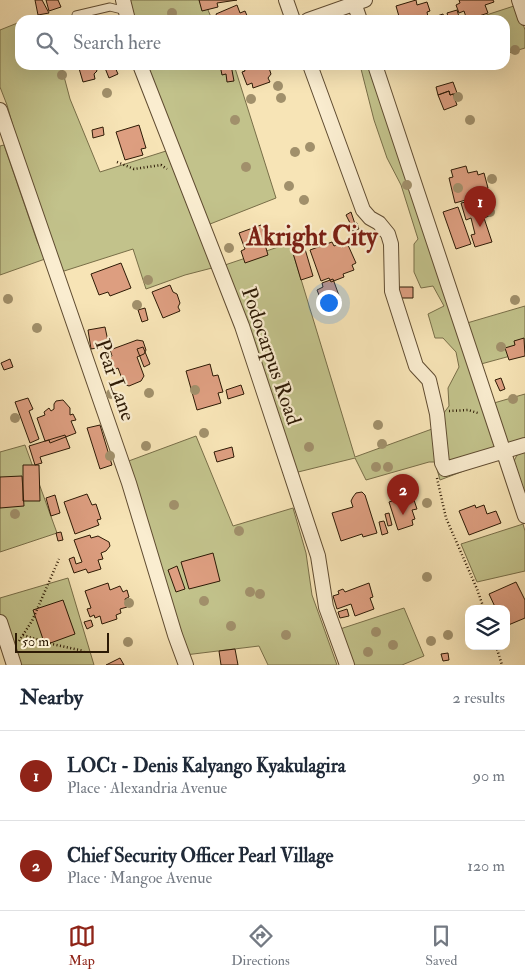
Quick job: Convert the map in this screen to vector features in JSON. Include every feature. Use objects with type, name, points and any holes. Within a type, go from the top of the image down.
[{"type":"street","points":[[286,0],[290,15]]},
{"type":"street","points":[[519,0],[525,18]]},
{"type":"street","points":[[321,15],[358,1],[359,15]]},
{"type":"street","name":"Podocarpus Road","points":[[142,70],[242,326],[318,556],[326,607],[347,665]]},
{"type":"street","points":[[312,70],[363,210],[370,218],[379,223],[388,234],[392,244],[392,292],[416,366],[429,380],[437,414],[442,464],[440,472]]},
{"type":"street","points":[[377,70],[525,516]]},
{"type":"street","name":"Pear Lane","points":[[0,110],[129,483],[174,635],[186,665]]},
{"type":"street","points":[[440,472],[525,445]]},
{"type":"street","points":[[0,622],[13,660]]},
{"type":"lane","points":[[76,15],[110,7],[126,10]]},
{"type":"path","points":[[117,162],[134,168],[161,165],[185,180]]},
{"type":"path","points":[[440,472],[446,518],[483,605]]},
{"type":"path","points":[[13,660],[59,559]]},
{"type":"path","points":[[23,635],[84,651]]},
{"type":"path","points":[[497,650],[502,665]]},
{"type":"green space","points":[[125,0],[212,0],[205,3],[210,15],[129,15]]},
{"type":"green space","points":[[517,5],[525,30],[525,48],[510,52],[510,15],[486,15]]},
{"type":"green space","points":[[15,24],[15,70],[62,70],[70,99],[100,172],[166,151],[212,268],[185,275],[146,289],[133,249],[61,272],[29,183],[0,87],[0,30]]},
{"type":"green space","points":[[143,70],[236,70],[276,198],[205,226]]},
{"type":"green space","points":[[361,70],[373,70],[500,457],[440,480],[435,462],[429,462],[366,480],[355,458],[294,473],[222,266],[290,243],[355,457],[432,429],[449,406],[448,388],[459,367],[456,352],[443,338],[435,338],[428,314],[444,306],[433,286],[421,288],[414,272],[414,244],[418,239],[401,185],[387,158],[374,120]]},
{"type":"green space","points":[[4,145],[45,259],[0,275],[0,146]]},
{"type":"green space","points":[[525,306],[525,352],[481,364],[467,323]]},
{"type":"green space","points":[[525,394],[525,441],[507,443],[494,403]]},
{"type":"green space","points":[[196,436],[233,526],[293,508],[306,553],[312,595],[337,665],[268,665],[259,646],[185,655],[126,462]]},
{"type":"green space","points":[[25,445],[57,533],[0,552],[0,452]]},
{"type":"green space","points":[[525,452],[525,495],[514,461],[517,455]]},
{"type":"green space","points":[[523,524],[525,531],[525,571],[477,582],[461,544]]},
{"type":"green space","points":[[68,578],[94,665],[16,665],[0,615],[0,598]]},
{"type":"green space","points":[[404,608],[424,656],[402,665],[347,665],[334,631]]},
{"type":"building","points":[[35,0],[42,0],[49,13],[38,15]]},
{"type":"building","points":[[46,0],[58,0],[61,7],[49,11]]},
{"type":"building","points":[[199,0],[237,0],[217,3],[218,7],[202,11]]},
{"type":"building","points":[[416,0],[417,5],[427,2],[430,11],[427,12],[428,15],[399,15],[396,6]]},
{"type":"building","points":[[459,0],[493,0],[494,2],[485,5],[488,13],[482,15],[465,15],[464,11],[459,13],[456,5],[460,3]]},
{"type":"building","points":[[237,5],[240,13],[245,11],[247,15],[216,15]]},
{"type":"building","points":[[457,10],[458,15],[448,15],[447,13]]},
{"type":"building","points":[[79,70],[97,70],[94,74],[95,79],[83,82]]},
{"type":"building","points":[[106,70],[116,70],[118,74],[109,78]]},
{"type":"building","points":[[221,70],[232,70],[234,81],[227,82],[226,74],[222,75]]},
{"type":"building","points":[[270,70],[271,74],[268,78],[270,82],[253,88],[252,83],[247,85],[242,72]]},
{"type":"building","points":[[453,82],[457,93],[450,95],[449,91],[438,95],[436,87]]},
{"type":"building","points":[[449,91],[450,95],[453,94],[457,105],[444,110],[438,95]]},
{"type":"building","points":[[139,125],[146,148],[141,149],[143,155],[125,160],[116,132]]},
{"type":"building","points":[[103,127],[104,135],[93,138],[92,130]]},
{"type":"building","points":[[466,166],[468,173],[477,171],[478,175],[484,173],[488,188],[482,190],[484,195],[455,203],[449,178],[453,177],[451,170]]},
{"type":"building","points":[[489,198],[492,209],[487,210],[489,216],[484,218],[492,242],[475,247],[471,235],[475,234],[471,218],[466,220],[461,203],[466,202],[467,205]]},
{"type":"building","points":[[458,207],[471,244],[456,249],[443,212]]},
{"type":"building","points":[[351,212],[355,224],[351,225],[346,215]]},
{"type":"building","points":[[357,223],[359,229],[352,231],[351,225]]},
{"type":"building","points":[[261,225],[268,255],[245,263],[241,251],[245,249],[239,233]]},
{"type":"building","points":[[302,239],[313,276],[301,280],[290,243]]},
{"type":"building","points":[[332,242],[334,246],[341,243],[342,247],[348,245],[356,263],[352,265],[354,270],[343,274],[344,277],[331,282],[329,278],[321,281],[310,250]]},
{"type":"building","points":[[121,263],[131,288],[110,296],[108,292],[99,295],[91,274]]},
{"type":"building","points":[[333,279],[341,301],[332,305],[328,297],[321,300],[317,290],[323,287],[322,283]]},
{"type":"building","points":[[170,285],[173,292],[177,294],[180,311],[163,318],[152,292]]},
{"type":"building","points":[[399,287],[413,287],[413,298],[399,298]]},
{"type":"building","points":[[145,308],[148,320],[142,322],[138,310]]},
{"type":"building","points":[[105,327],[109,346],[91,349],[88,330]]},
{"type":"building","points":[[524,338],[525,356],[509,360],[505,348],[515,345],[514,341]]},
{"type":"building","points":[[137,340],[143,341],[146,350],[144,354],[137,357],[144,376],[141,381],[129,386],[124,384],[118,368],[114,370],[109,357],[112,356],[110,350]]},
{"type":"building","points":[[143,347],[150,364],[144,367],[137,349]]},
{"type":"building","points":[[10,359],[13,367],[4,370],[1,363]]},
{"type":"building","points":[[210,364],[213,376],[218,375],[223,392],[218,393],[221,403],[197,410],[186,371]]},
{"type":"building","points":[[501,378],[505,389],[500,391],[495,380]]},
{"type":"building","points":[[241,385],[244,394],[228,399],[226,390]]},
{"type":"building","points":[[28,398],[33,409],[29,411],[39,439],[30,443],[15,402]]},
{"type":"building","points":[[63,400],[70,408],[70,415],[73,414],[76,420],[71,421],[76,433],[50,443],[49,440],[45,441],[37,418],[45,415],[44,412],[49,408],[51,411],[54,409],[56,401]]},
{"type":"building","points":[[100,425],[112,465],[100,469],[87,428]]},
{"type":"building","points":[[65,435],[70,448],[40,457],[42,463],[35,465],[29,446]]},
{"type":"building","points":[[232,447],[234,457],[217,462],[214,452]]},
{"type":"building","points":[[23,465],[39,465],[40,501],[23,501]]},
{"type":"building","points":[[22,476],[24,506],[0,508],[0,477]]},
{"type":"building","points":[[362,492],[365,495],[377,533],[363,537],[362,534],[341,541],[332,513],[353,507],[351,501],[353,497],[356,493]]},
{"type":"building","points":[[87,494],[92,505],[96,504],[101,519],[97,520],[99,525],[75,534],[64,502]]},
{"type":"building","points":[[55,495],[60,513],[51,516],[46,498]]},
{"type":"building","points":[[408,496],[410,501],[414,500],[417,509],[412,510],[415,519],[412,520],[413,525],[398,530],[389,502]]},
{"type":"building","points":[[475,505],[476,508],[484,505],[487,514],[496,511],[501,523],[469,535],[459,511]]},
{"type":"building","points":[[389,513],[392,525],[388,526],[385,514]]},
{"type":"building","points":[[384,521],[388,533],[382,535],[379,522]]},
{"type":"building","points":[[61,532],[63,540],[58,541],[56,533]]},
{"type":"building","points":[[90,535],[91,538],[98,536],[109,542],[110,546],[101,553],[103,559],[98,560],[101,569],[88,573],[86,569],[74,573],[69,559],[74,557],[76,564],[82,562],[74,540]]},
{"type":"building","points":[[213,553],[220,581],[189,589],[181,562]]},
{"type":"building","points":[[177,566],[185,589],[176,592],[168,570]]},
{"type":"building","points":[[516,582],[525,600],[525,618],[510,624],[510,605],[494,605],[489,594]]},
{"type":"building","points":[[108,583],[110,590],[120,586],[123,592],[127,590],[129,597],[125,599],[127,607],[120,609],[121,613],[116,615],[117,619],[102,624],[100,616],[95,618],[94,615],[90,617],[87,609],[91,608],[85,591]]},
{"type":"building","points":[[369,583],[373,597],[370,598],[374,609],[355,616],[351,604],[337,609],[333,596],[339,594],[338,591],[343,589],[345,592]]},
{"type":"building","points":[[63,600],[75,634],[45,645],[33,610]]},
{"type":"building","points":[[347,609],[349,616],[340,618],[338,612]]},
{"type":"building","points":[[91,620],[93,626],[87,629],[84,622]]},
{"type":"building","points":[[235,649],[238,665],[221,665],[219,651]]},
{"type":"building","points":[[448,653],[449,660],[443,661],[441,654]]},
{"type":"building","points":[[120,658],[124,665],[106,665]]},
{"type":"place","name":"LOC1 - Denis Kalyango Kyakulagira","points":[[480,227]]},
{"type":"place","name":"Chief Security Officer Pearl Village","points":[[403,515]]},
{"type":"district","name":"Akright City","points":[[312,237]]}]
